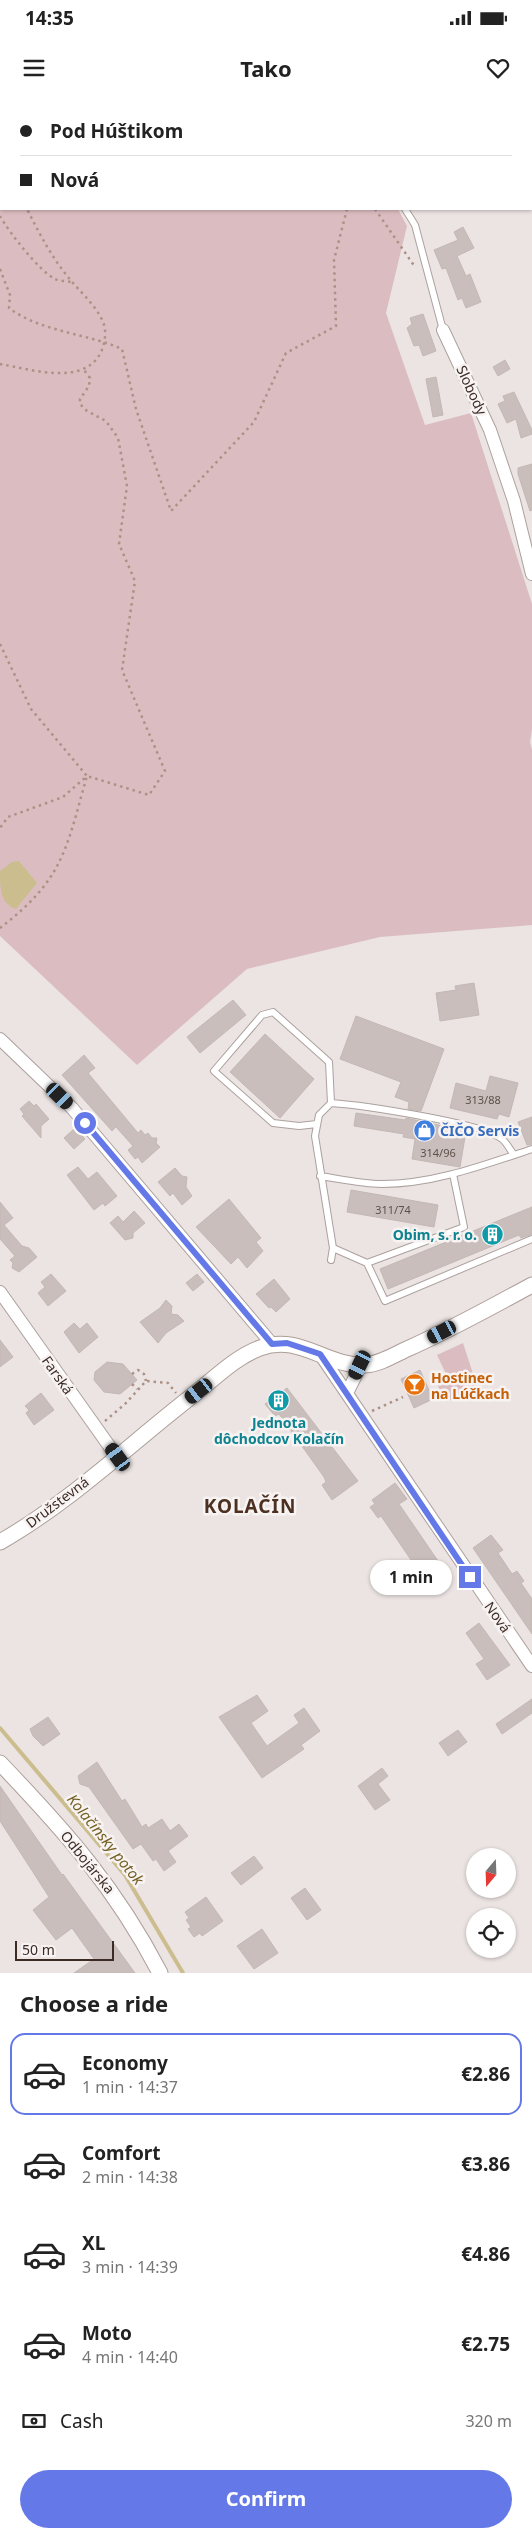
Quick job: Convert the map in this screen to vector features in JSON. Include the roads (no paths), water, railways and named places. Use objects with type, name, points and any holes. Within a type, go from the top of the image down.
[{"type":"street","name":"Slobody","points":[[443,330],[490,430],[514,501],[532,574]]},
{"type":"street","points":[[0,1039],[72,1108],[272,1344]]},
{"type":"street","name":"Družstevná","points":[[0,1542],[19,1531],[118,1457],[245,1356],[272,1344],[295,1345],[343,1362],[360,1365],[376,1363],[423,1342],[532,1285]]},
{"type":"street","name":"Farská","points":[[0,1292],[118,1457]]},
{"type":"street","name":"Nová","points":[[320,1354],[532,1666]]},
{"type":"street","points":[[347,1393],[360,1365]]},
{"type":"street","name":"Odbojárska","points":[[0,1763],[58,1825],[116,1896],[160,1973]]},
{"type":"lane","name":"Slobody","points":[[406,210],[415,225],[443,330]]},
{"type":"lane","points":[[317,1124],[299,1126],[273,1123],[214,1071],[262,1015],[273,1012],[330,1062],[331,1103],[319,1116],[315,1136],[333,1248],[330,1260]]},
{"type":"lane","points":[[331,1103],[354,1104],[471,1126],[502,1139],[514,1155]]},
{"type":"lane","points":[[320,1176],[381,1184],[453,1174],[532,1149]]},
{"type":"lane","points":[[367,1263],[464,1227],[453,1174]]},
{"type":"lane","points":[[333,1248],[367,1263],[385,1301],[532,1239]]},
{"type":"waterway","name":"Kolačínsky potok","points":[[0,1728],[125,1875],[183,1973]]},
{"type":"place","name":"ČIČO Servis","points":[[424,1130]]},
{"type":"place","name":"Obim, s. r. o.","points":[[493,1234]]},
{"type":"place","name":"Hostinec na Lúčkach","points":[[415,1385]]},
{"type":"place","name":"Jednota dôchodcov Kolačín","points":[[279,1400]]},
{"type":"district","name":"KOLAČÍN","points":[[250,1506]]}]
